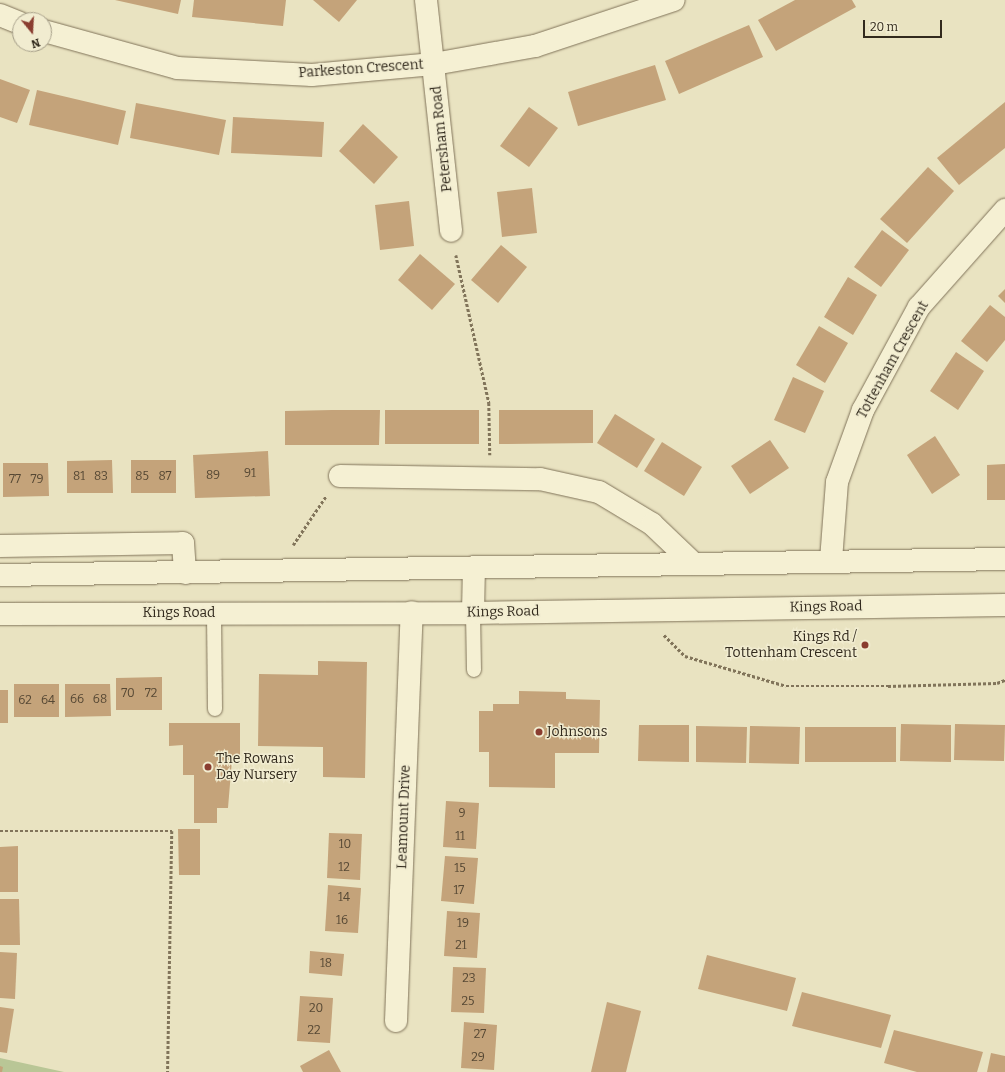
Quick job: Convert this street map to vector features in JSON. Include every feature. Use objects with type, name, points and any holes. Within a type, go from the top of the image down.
[{"type":"street","name":"Petersham Road","points":[[426,0],[451,232]]},
{"type":"street","name":"Parkeston Crescent","points":[[52,33],[178,68],[312,75],[434,64],[535,46],[674,0]]},
{"type":"street","points":[[0,16],[12,20]]},
{"type":"street","name":"Tottenham Crescent","points":[[831,560],[837,482],[863,410],[919,307],[1005,210]]},
{"type":"street","points":[[340,476],[491,481],[540,479],[599,492],[652,524],[693,563]]},
{"type":"street","points":[[0,546],[183,543],[185,573]]},
{"type":"street","points":[[0,575],[474,568],[831,560],[1005,559]]},
{"type":"street","points":[[473,613],[474,568]]},
{"type":"street","name":"Kings Road","points":[[0,614],[473,613],[1005,605]]},
{"type":"street","name":"Leamount Drive","points":[[396,1021],[412,612]]},
{"type":"lane","points":[[214,613],[214,709]]},
{"type":"lane","points":[[473,613],[474,670]]},
{"type":"path","points":[[451,232],[489,402],[491,481]]},
{"type":"path","points":[[276,571],[340,476]]},
{"type":"path","points":[[686,656],[786,686],[997,683],[1005,680]]},
{"type":"path","points":[[0,831],[172,830],[168,1072]]},
{"type":"green space","points":[[0,1058],[64,1072],[0,1072]]},
{"type":"building","points":[[115,0],[181,0],[178,14]]},
{"type":"building","points":[[194,0],[286,0],[283,26],[192,17]]},
{"type":"building","points":[[313,0],[357,0],[339,22]]},
{"type":"building","points":[[795,0],[852,0],[856,7],[776,51],[758,20]]},
{"type":"building","points":[[749,25],[763,57],[679,94],[665,61]]},
{"type":"building","points":[[655,65],[666,100],[578,126],[568,92]]},
{"type":"building","points":[[0,79],[30,90],[17,123],[0,117]]},
{"type":"building","points":[[37,90],[126,111],[118,145],[29,125]]},
{"type":"building","points":[[1005,102],[1005,148],[959,185],[937,158]]},
{"type":"building","points":[[136,103],[226,120],[219,155],[130,138]]},
{"type":"building","points":[[529,107],[558,128],[529,167],[500,146]]},
{"type":"building","points":[[233,117],[324,122],[322,157],[231,153]]},
{"type":"building","points":[[363,124],[398,157],[374,184],[339,151]]},
{"type":"building","points":[[928,167],[954,191],[907,243],[880,219]]},
{"type":"building","points":[[532,188],[537,233],[502,237],[497,192]]},
{"type":"building","points":[[409,201],[414,246],[380,250],[375,205]]},
{"type":"building","points":[[882,230],[909,250],[881,287],[854,267]]},
{"type":"building","points":[[501,245],[527,267],[498,303],[471,280]]},
{"type":"building","points":[[420,254],[455,284],[432,310],[398,280]]},
{"type":"building","points":[[848,277],[877,295],[853,335],[824,317]]},
{"type":"building","points":[[1005,289],[1005,303],[998,296]]},
{"type":"building","points":[[990,305],[1005,317],[1005,340],[987,362],[961,341]]},
{"type":"building","points":[[819,326],[848,343],[825,383],[796,365]]},
{"type":"building","points":[[956,352],[984,371],[958,410],[930,391]]},
{"type":"building","points":[[793,377],[824,391],[805,433],[774,420]]},
{"type":"building","points":[[380,410],[379,445],[285,445],[285,411]]},
{"type":"building","points":[[385,410],[479,410],[479,444],[385,444]]},
{"type":"building","points":[[499,410],[593,410],[593,443],[499,444]]},
{"type":"building","points":[[615,414],[655,439],[637,468],[597,443]]},
{"type":"building","points":[[935,436],[960,475],[932,494],[907,455]]},
{"type":"building","points":[[770,440],[789,468],[750,494],[731,466]]},
{"type":"building","points":[[662,442],[702,467],[684,496],[644,471]]},
{"type":"building","points":[[268,451],[270,496],[195,498],[193,455]]},
{"type":"building","points":[[112,460],[113,493],[67,493],[67,461]]},
{"type":"building","points":[[131,460],[176,460],[176,493],[131,493]]},
{"type":"building","points":[[3,463],[48,463],[49,496],[3,497]]},
{"type":"building","points":[[1005,464],[1005,500],[987,500],[987,465]]},
{"type":"building","points":[[318,661],[367,662],[365,778],[323,777],[323,747],[258,746],[259,674],[318,675]]},
{"type":"building","points":[[162,677],[162,710],[116,710],[116,678]]},
{"type":"building","points":[[14,684],[59,684],[59,717],[14,717]]},
{"type":"building","points":[[65,684],[110,684],[111,716],[65,717]]},
{"type":"building","points":[[0,690],[8,690],[8,723],[0,723]]},
{"type":"building","name":"Johnsons","points":[[519,691],[566,692],[566,699],[600,700],[599,753],[555,753],[555,788],[489,787],[489,752],[479,752],[479,711],[493,711],[493,704],[519,704]]},
{"type":"building","name":"The Rowans Day Nursery","points":[[169,723],[240,723],[240,760],[232,760],[228,808],[217,808],[217,823],[194,823],[194,775],[183,775],[183,745],[169,746]]},
{"type":"building","points":[[901,724],[951,725],[951,762],[900,761]]},
{"type":"building","points":[[955,724],[1005,725],[1004,761],[954,760]]},
{"type":"building","points":[[639,725],[689,725],[689,762],[638,761]]},
{"type":"building","points":[[696,726],[747,727],[746,763],[696,762]]},
{"type":"building","points":[[750,726],[800,727],[799,764],[749,763]]},
{"type":"building","points":[[805,727],[896,727],[896,762],[805,762]]},
{"type":"building","points":[[446,801],[479,803],[476,849],[443,847]]},
{"type":"building","points":[[178,829],[200,829],[200,875],[179,875]]},
{"type":"building","points":[[329,833],[362,834],[360,880],[327,878]]},
{"type":"building","points":[[18,846],[18,892],[0,892],[0,847]]},
{"type":"building","points":[[445,856],[478,858],[474,904],[441,901]]},
{"type":"building","points":[[328,885],[361,888],[358,933],[325,931]]},
{"type":"building","points":[[0,899],[19,899],[20,945],[0,945]]},
{"type":"building","points":[[447,911],[480,913],[477,958],[444,956]]},
{"type":"building","points":[[310,951],[344,954],[342,976],[309,973]]},
{"type":"building","points":[[0,952],[17,953],[15,999],[0,998]]},
{"type":"building","points":[[707,955],[796,978],[787,1011],[698,989]]},
{"type":"building","points":[[453,967],[486,968],[484,1013],[451,1012]]},
{"type":"building","points":[[802,992],[891,1015],[881,1048],[792,1026]]},
{"type":"building","points":[[300,996],[333,998],[330,1043],[297,1041]]},
{"type":"building","points":[[607,1002],[641,1011],[626,1072],[591,1072]]},
{"type":"building","points":[[0,1007],[14,1009],[7,1053],[0,1052]]},
{"type":"building","points":[[464,1022],[497,1025],[494,1070],[461,1068]]},
{"type":"building","points":[[894,1030],[983,1052],[977,1072],[917,1072],[884,1063]]},
{"type":"building","points":[[329,1050],[341,1072],[303,1072],[300,1066]]},
{"type":"building","points":[[991,1053],[1005,1056],[1005,1072],[987,1072]]},
{"type":"building","points":[[0,1066],[3,1067],[2,1072],[0,1072]]},
{"type":"place","name":"Kings Rd / Tottenham Crescent","points":[[865,645]]},
{"type":"place","name":"Johnsons","points":[[539,732]]},
{"type":"place","name":"The Rowans Day Nursery","points":[[208,767]]}]
